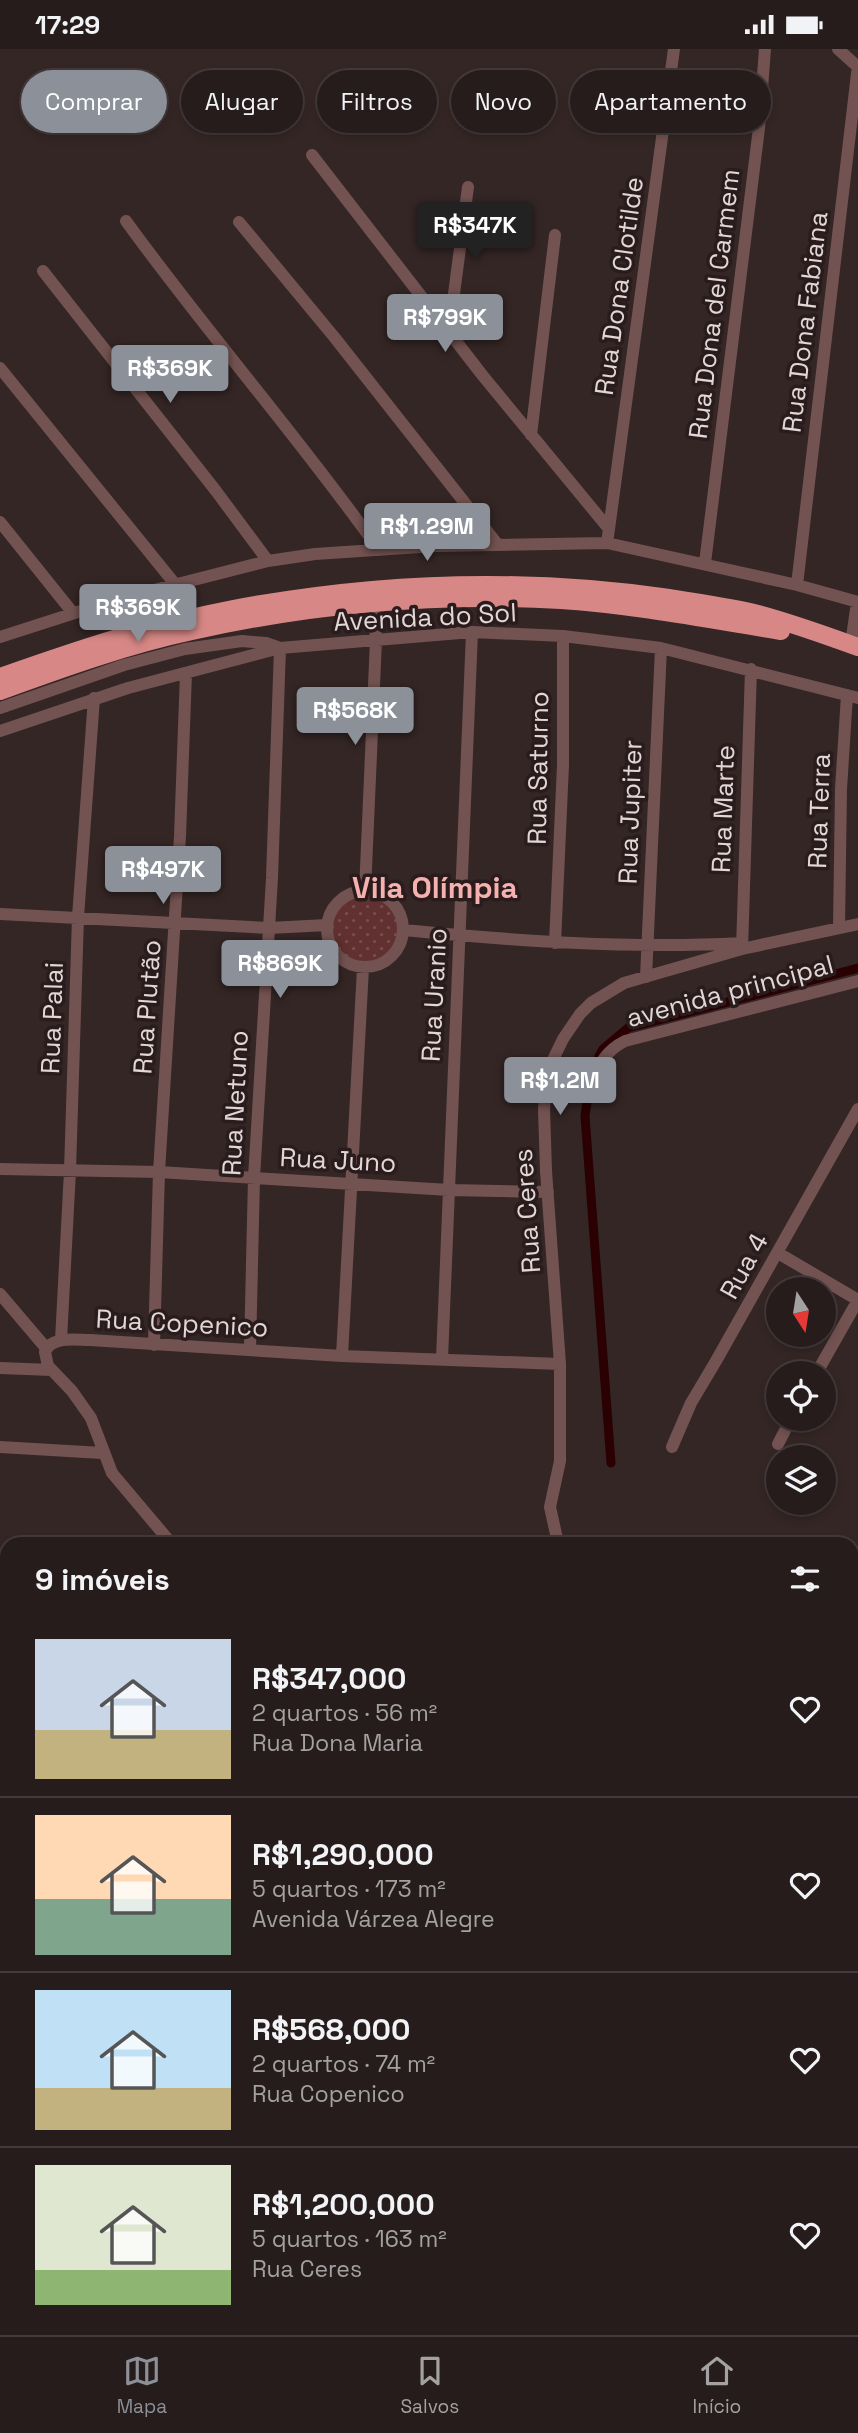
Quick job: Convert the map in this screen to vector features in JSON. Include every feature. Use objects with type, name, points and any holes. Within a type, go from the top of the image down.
[{"type":"highway","points":[[0,677],[137,632],[232,609],[302,597],[410,587],[496,584],[560,586],[627,593],[754,613],[854,645]]},
{"type":"highway","points":[[0,691],[140,644],[192,631],[304,611],[444,598],[560,600],[658,610],[829,637]]},
{"type":"street","name":"Rua Dona Clotilde","points":[[608,536],[674,49]]},
{"type":"street","name":"Rua Dona del Carmem","points":[[705,563],[759,128],[765,49]]},
{"type":"street","points":[[838,49],[858,66]]},
{"type":"street","name":"Rua Dona Fabiana","points":[[797,585],[858,66]]},
{"type":"street","points":[[312,155],[608,536]]},
{"type":"street","points":[[449,332],[468,187]]},
{"type":"street","points":[[126,221],[172,285],[349,507],[379,550]]},
{"type":"street","points":[[239,222],[335,338],[498,545]]},
{"type":"street","points":[[531,435],[555,235]]},
{"type":"street","points":[[43,271],[268,561]]},
{"type":"street","points":[[0,368],[175,584]]},
{"type":"street","points":[[0,522],[72,613]]},
{"type":"street","points":[[0,637],[72,613],[268,561],[315,554],[436,545],[498,545],[608,536],[858,602],[854,645]]},
{"type":"street","points":[[365,891],[376,640],[373,603]]},
{"type":"street","name":"Avenida do Sol","points":[[0,731],[94,698],[280,648],[472,632],[563,636],[661,648],[853,696]]},
{"type":"street","name":"Rua Uranio","points":[[442,1359],[472,632]]},
{"type":"street","name":"Rua Saturno","points":[[555,943],[563,765],[563,636]]},
{"type":"street","points":[[0,708],[124,665],[185,649],[242,641],[266,643],[280,648]]},
{"type":"street","name":"Rua Netuno","points":[[250,1350],[254,1178],[270,928],[280,648]]},
{"type":"street","name":"Rua Jupiter","points":[[646,977],[661,648]]},
{"type":"street","name":"Rua Marte","points":[[742,946],[751,670]]},
{"type":"street","name":"Rua Plutão","points":[[153,1345],[159,1172],[175,924],[186,673]]},
{"type":"street","name":"Rua Terra","points":[[839,928],[841,789],[853,696]]},
{"type":"street","name":"Rua Palai","points":[[61,1340],[70,1171],[78,918],[94,698]]},
{"type":"street","points":[[365,891],[380,894],[393,903],[401,915],[404,930],[401,943],[393,955],[384,962],[363,968],[352,966],[338,957],[328,943],[327,925],[333,908],[340,901],[356,892],[365,891]]},
{"type":"street","points":[[0,914],[270,928],[327,925]]},
{"type":"street","name":"Rua Ceres","points":[[556,1537],[550,1513],[560,1461],[560,1364],[544,1135],[545,1090],[548,1070],[556,1053],[579,1014],[591,1003],[624,983],[742,946],[858,924]]},
{"type":"street","points":[[404,930],[555,943],[648,947],[742,946]]},
{"type":"street","points":[[342,1356],[363,968]]},
{"type":"street","name":"avenida principal","points":[[593,1082],[607,1053],[625,1041],[858,981]]},
{"type":"street","name":"Rua 4","points":[[672,1447],[691,1403],[858,1109]]},
{"type":"street","name":"Rua Juno","points":[[0,1169],[159,1172],[449,1190],[548,1192]]},
{"type":"street","points":[[778,1253],[858,1300],[823,1361]]},
{"type":"street","points":[[0,1294],[46,1348],[47,1362],[52,1370],[87,1411],[102,1453],[117,1480],[166,1537]]},
{"type":"street","name":"Rua Copenico","points":[[46,1348],[61,1340],[342,1356],[560,1364]]},
{"type":"street","points":[[0,1369],[52,1370]]},
{"type":"street","points":[[779,1444],[785,1431]]},
{"type":"street","points":[[0,1447],[102,1453]]},
{"type":"shaded area","points":[[365,896],[378,899],[388,906],[395,916],[398,929],[395,942],[388,952],[378,959],[365,962],[352,959],[342,952],[335,942],[332,929],[335,916],[342,906],[352,899]]},
{"type":"waterway","points":[[596,1062],[603,1049],[628,1028],[858,968]]},
{"type":"waterway","points":[[591,1075],[585,1116],[611,1463]]},
{"type":"district","name":"Vila Olímpia","points":[[435,888]]}]
